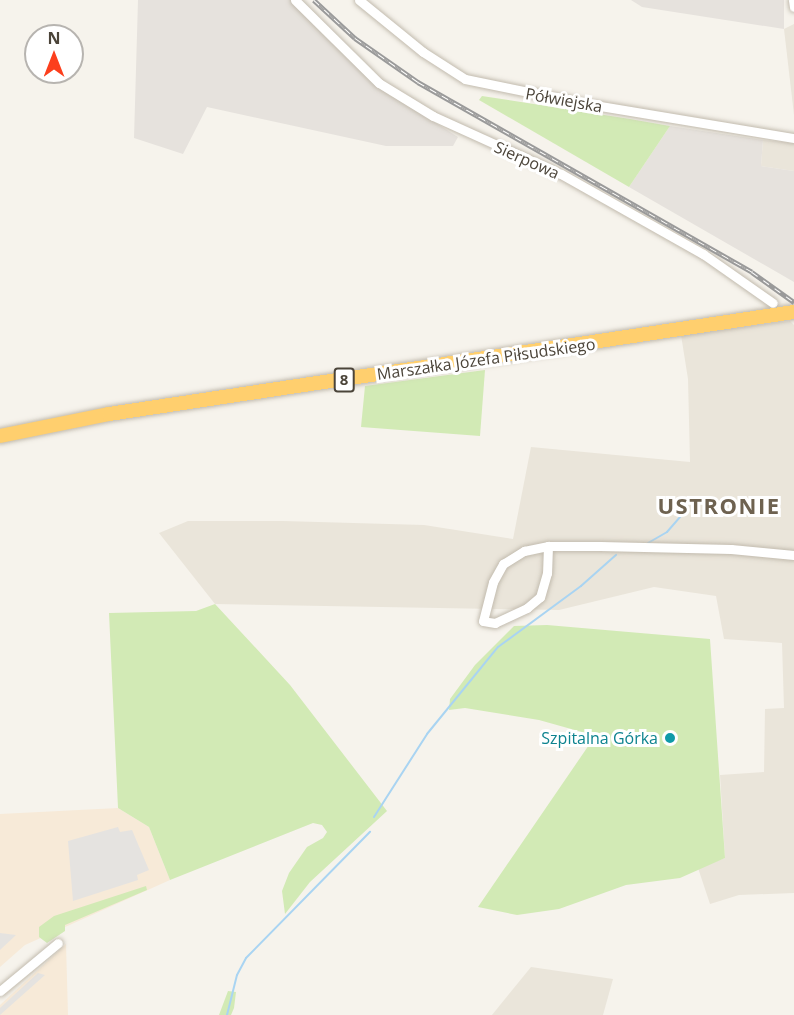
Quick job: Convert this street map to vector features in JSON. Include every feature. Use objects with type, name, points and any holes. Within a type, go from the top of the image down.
[{"type":"highway","name":"Marszałka Józefa Piłsudskiego","points":[[0,436],[109,414],[794,312]]},
{"type":"street","name":"Sierpowa","points":[[295,0],[379,83],[433,116],[561,174],[703,254],[773,303]]},
{"type":"street","name":"Półwiejska","points":[[358,0],[423,52],[465,79],[582,103],[794,138]]},
{"type":"street","points":[[793,0],[794,7]]},
{"type":"street","points":[[548,546],[547,573],[540,597],[527,608],[495,623],[483,621],[493,582],[503,564],[524,551],[548,546],[731,549],[794,555]]},
{"type":"street","points":[[0,991],[58,943]]},
{"type":"shaded area","points":[[138,0],[292,0],[377,86],[458,137],[453,146],[386,146],[207,107],[183,154],[134,138]]},
{"type":"shaded area","points":[[631,0],[784,0],[784,29],[642,7]]},
{"type":"shaded area","points":[[794,24],[794,115],[784,29]]},
{"type":"shaded area","points":[[670,126],[763,140],[761,166],[794,171],[794,282],[629,187]]},
{"type":"shaded area","points":[[763,140],[794,143],[794,171],[761,166]]},
{"type":"shaded area","points":[[790,321],[794,325],[794,893],[739,895],[710,904],[698,868],[725,858],[720,775],[764,772],[765,709],[784,708],[782,643],[724,639],[716,596],[654,587],[559,610],[215,604],[159,533],[188,521],[283,521],[424,525],[513,539],[531,447],[690,462],[688,379],[681,335]]},
{"type":"shaded area","points":[[118,808],[149,827],[170,880],[25,945],[0,967],[0,814]]},
{"type":"shaded area","points":[[118,827],[120,832],[132,830],[149,870],[137,875],[138,880],[73,901],[68,841]]},
{"type":"shaded area","points":[[0,933],[16,935],[0,950]]},
{"type":"shaded area","points":[[66,944],[68,1015],[0,1015],[0,1005]]},
{"type":"shaded area","points":[[531,967],[613,979],[603,1015],[492,1015]]},
{"type":"shaded area","points":[[38,973],[45,975],[0,1015],[0,1008]]},
{"type":"green space","points":[[482,96],[670,126],[629,187],[479,100]]},
{"type":"green space","points":[[485,370],[480,436],[361,427],[365,386]]},
{"type":"green space","points":[[215,604],[290,685],[387,811],[310,882],[285,914],[282,891],[289,873],[307,847],[323,838],[327,832],[322,825],[313,823],[170,880],[149,827],[118,808],[109,613],[196,611]]},
{"type":"green space","points":[[547,625],[710,639],[725,858],[680,878],[626,885],[559,909],[517,915],[478,907],[591,742],[589,734],[539,720],[465,708],[449,710],[450,699],[475,665],[514,626]]},
{"type":"green space","points":[[146,886],[147,890],[65,925],[65,931],[47,943],[39,937],[39,927],[54,916]]},
{"type":"green space","points":[[228,991],[236,992],[234,1008],[231,1015],[219,1015]]},
{"type":"waterway","points":[[648,543],[667,532],[682,515]]},
{"type":"waterway","points":[[374,817],[427,734],[498,647],[581,586],[616,555]]},
{"type":"waterway","points":[[227,1015],[237,975],[246,958],[370,832]]},
{"type":"railway","points":[[314,0],[355,38],[418,82],[752,272],[794,302]]},
{"type":"place","name":"Szpitalna Górka","points":[[670,738]]},
{"type":"district","name":"USTRONIE","points":[[719,506]]}]
